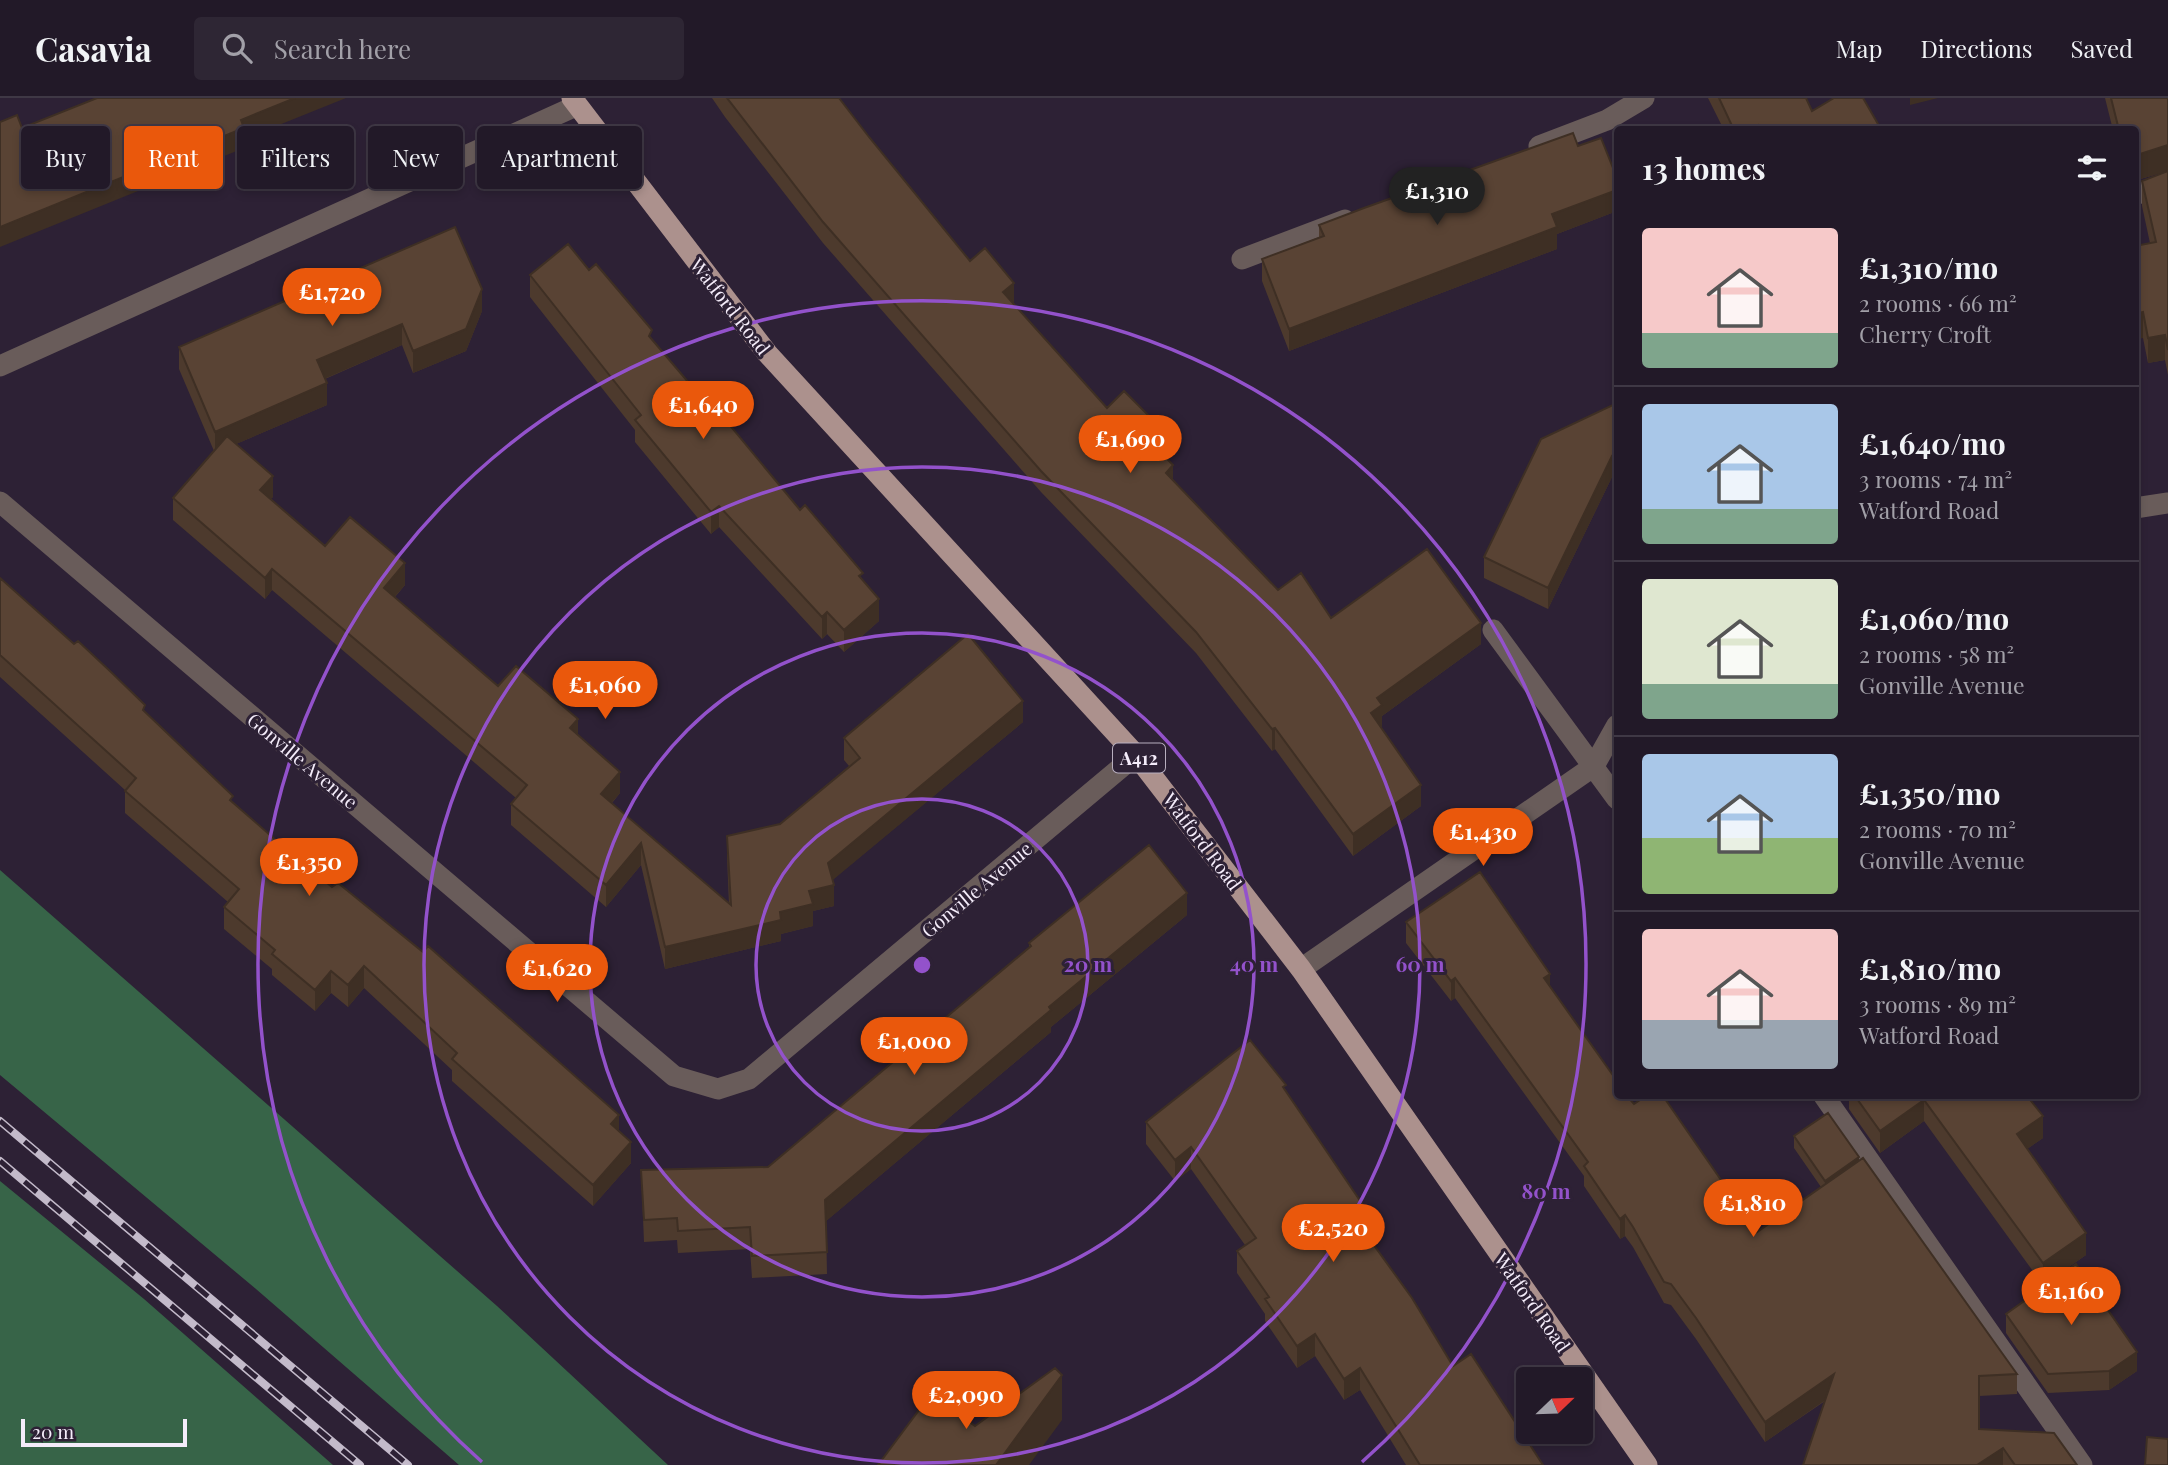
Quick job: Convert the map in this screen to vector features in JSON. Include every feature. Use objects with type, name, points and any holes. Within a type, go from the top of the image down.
[{"type":"main road","name":"Watford Road","points":[[574,102],[767,353],[1136,755],[1301,969],[1647,1465]]},
{"type":"street","points":[[1516,155],[1607,120],[1644,98]]},
{"type":"street","points":[[0,366],[574,102]]},
{"type":"street","points":[[2139,192],[2168,183]]},
{"type":"street","points":[[1242,259],[1359,214]]},
{"type":"street","name":"Gonville Avenue","points":[[0,502],[674,1076],[718,1089],[749,1079],[1136,755]]},
{"type":"street","points":[[2139,507],[2168,503]]},
{"type":"street","points":[[1493,630],[1614,795]]},
{"type":"street","points":[[1301,969],[1594,766],[1614,729]]},
{"type":"street","points":[[1826,1099],[2082,1465]]},
{"type":"green space","points":[[0,870],[497,1306],[668,1465],[459,1465],[256,1289],[0,1075]]},
{"type":"green space","points":[[0,1181],[144,1299],[333,1465],[0,1465]]},
{"type":"building","points":[[97,98],[295,98],[241,120],[243,126],[237,126],[237,131],[223,137],[223,126],[124,126],[124,177],[110,182],[110,126],[27,126]]},
{"type":"building","points":[[727,98],[839,98],[970,261],[985,248],[1014,283],[1003,292],[1107,408],[1124,391],[1155,422],[1143,434],[1173,465],[1166,473],[1278,590],[1301,573],[1331,618],[1427,549],[1481,623],[1377,698],[1382,705],[1371,713],[1421,785],[1353,834],[1275,728],[1272,729],[1196,632],[1041,471],[823,222]]},
{"type":"building","points":[[1719,98],[1806,98],[1812,111],[1834,98],[1863,98],[1878,124],[1875,126],[1732,126]]},
{"type":"building","points":[[2111,98],[2168,98],[2168,145],[2139,154],[2139,126],[2118,126]]},
{"type":"building","points":[[17,115],[21,126],[21,189],[94,189],[0,227],[0,122]]},
{"type":"building","points":[[1573,133],[1578,146],[1601,138],[1614,170],[1614,191],[1552,214],[1557,227],[1289,329],[1262,259],[1324,236],[1319,225]]},
{"type":"building","points":[[2168,171],[2168,350],[2165,335],[2148,338],[2143,312],[2139,313],[2139,245],[2156,242],[2142,181]]},
{"type":"building","points":[[455,227],[482,289],[466,329],[413,351],[402,324],[317,360],[327,383],[215,432],[179,347]]},
{"type":"building","points":[[568,244],[589,270],[596,264],[652,330],[649,336],[706,403],[709,400],[800,510],[805,505],[863,573],[859,576],[879,599],[844,630],[827,612],[822,617],[719,506],[711,512],[635,420],[641,415],[530,275]]},
{"type":"building","points":[[1614,404],[1614,457],[1612,456],[1548,588],[1484,557],[1541,439]]},
{"type":"building","points":[[227,436],[273,476],[260,490],[325,546],[350,517],[405,563],[384,588],[498,686],[516,666],[578,719],[570,728],[620,772],[601,794],[731,905],[727,836],[780,824],[860,758],[844,738],[968,634],[1023,701],[828,863],[834,885],[809,891],[813,904],[780,912],[781,920],[665,947],[641,843],[606,885],[511,804],[527,785],[272,569],[265,578],[173,498]]},
{"type":"building","points":[[0,578],[74,644],[78,641],[111,672],[145,705],[143,710],[233,796],[230,800],[278,842],[332,887],[338,883],[423,952],[428,946],[619,1115],[611,1124],[631,1142],[593,1185],[452,1059],[457,1053],[364,966],[348,985],[331,971],[315,990],[272,954],[275,950],[224,907],[239,889],[125,791],[136,778],[0,655]]},
{"type":"building","points":[[1149,845],[1187,893],[1049,1007],[1051,1010],[825,1200],[827,1252],[752,1256],[750,1227],[678,1231],[677,1218],[644,1220],[641,1170],[768,1167],[1031,946],[1029,943]]},
{"type":"building","points":[[1480,872],[1550,974],[1544,978],[1614,1077],[1614,1099],[1630,1099],[1634,1104],[1642,1099],[1665,1099],[1757,1232],[1863,1158],[2017,1374],[1979,1376],[1979,1429],[2054,1433],[2077,1465],[2015,1465],[2003,1448],[1977,1465],[1803,1465],[1834,1374],[1765,1422],[1696,1318],[1671,1284],[1664,1282],[1625,1215],[1620,1219],[1584,1166],[1588,1162],[1455,978],[1451,981],[1406,922]]},
{"type":"building","points":[[1250,1040],[1286,1085],[1283,1087],[1367,1211],[1355,1219],[1412,1298],[1453,1366],[1471,1354],[1516,1423],[1516,1444],[1529,1444],[1543,1465],[1420,1465],[1360,1368],[1344,1379],[1315,1334],[1297,1346],[1265,1299],[1269,1297],[1237,1251],[1256,1238],[1191,1147],[1175,1160],[1146,1122]]},
{"type":"building","points":[[1857,1099],[2029,1099],[2043,1116],[2017,1134],[2086,1233],[2043,1263],[1924,1100],[1880,1131]]},
{"type":"building","points":[[1828,1113],[1859,1157],[1825,1181],[1794,1136]]},
{"type":"building","points":[[2076,1264],[2137,1352],[2109,1371],[2048,1374],[2006,1314]]},
{"type":"building","points":[[1055,1368],[1062,1375],[996,1465],[878,1465],[931,1394],[975,1426]]},
{"type":"building","points":[[2147,1437],[2168,1439],[2168,1465],[2145,1465]]},
{"type":"railway","points":[[0,1121],[408,1465]]},
{"type":"railway","points":[[0,1161],[360,1465]]}]
